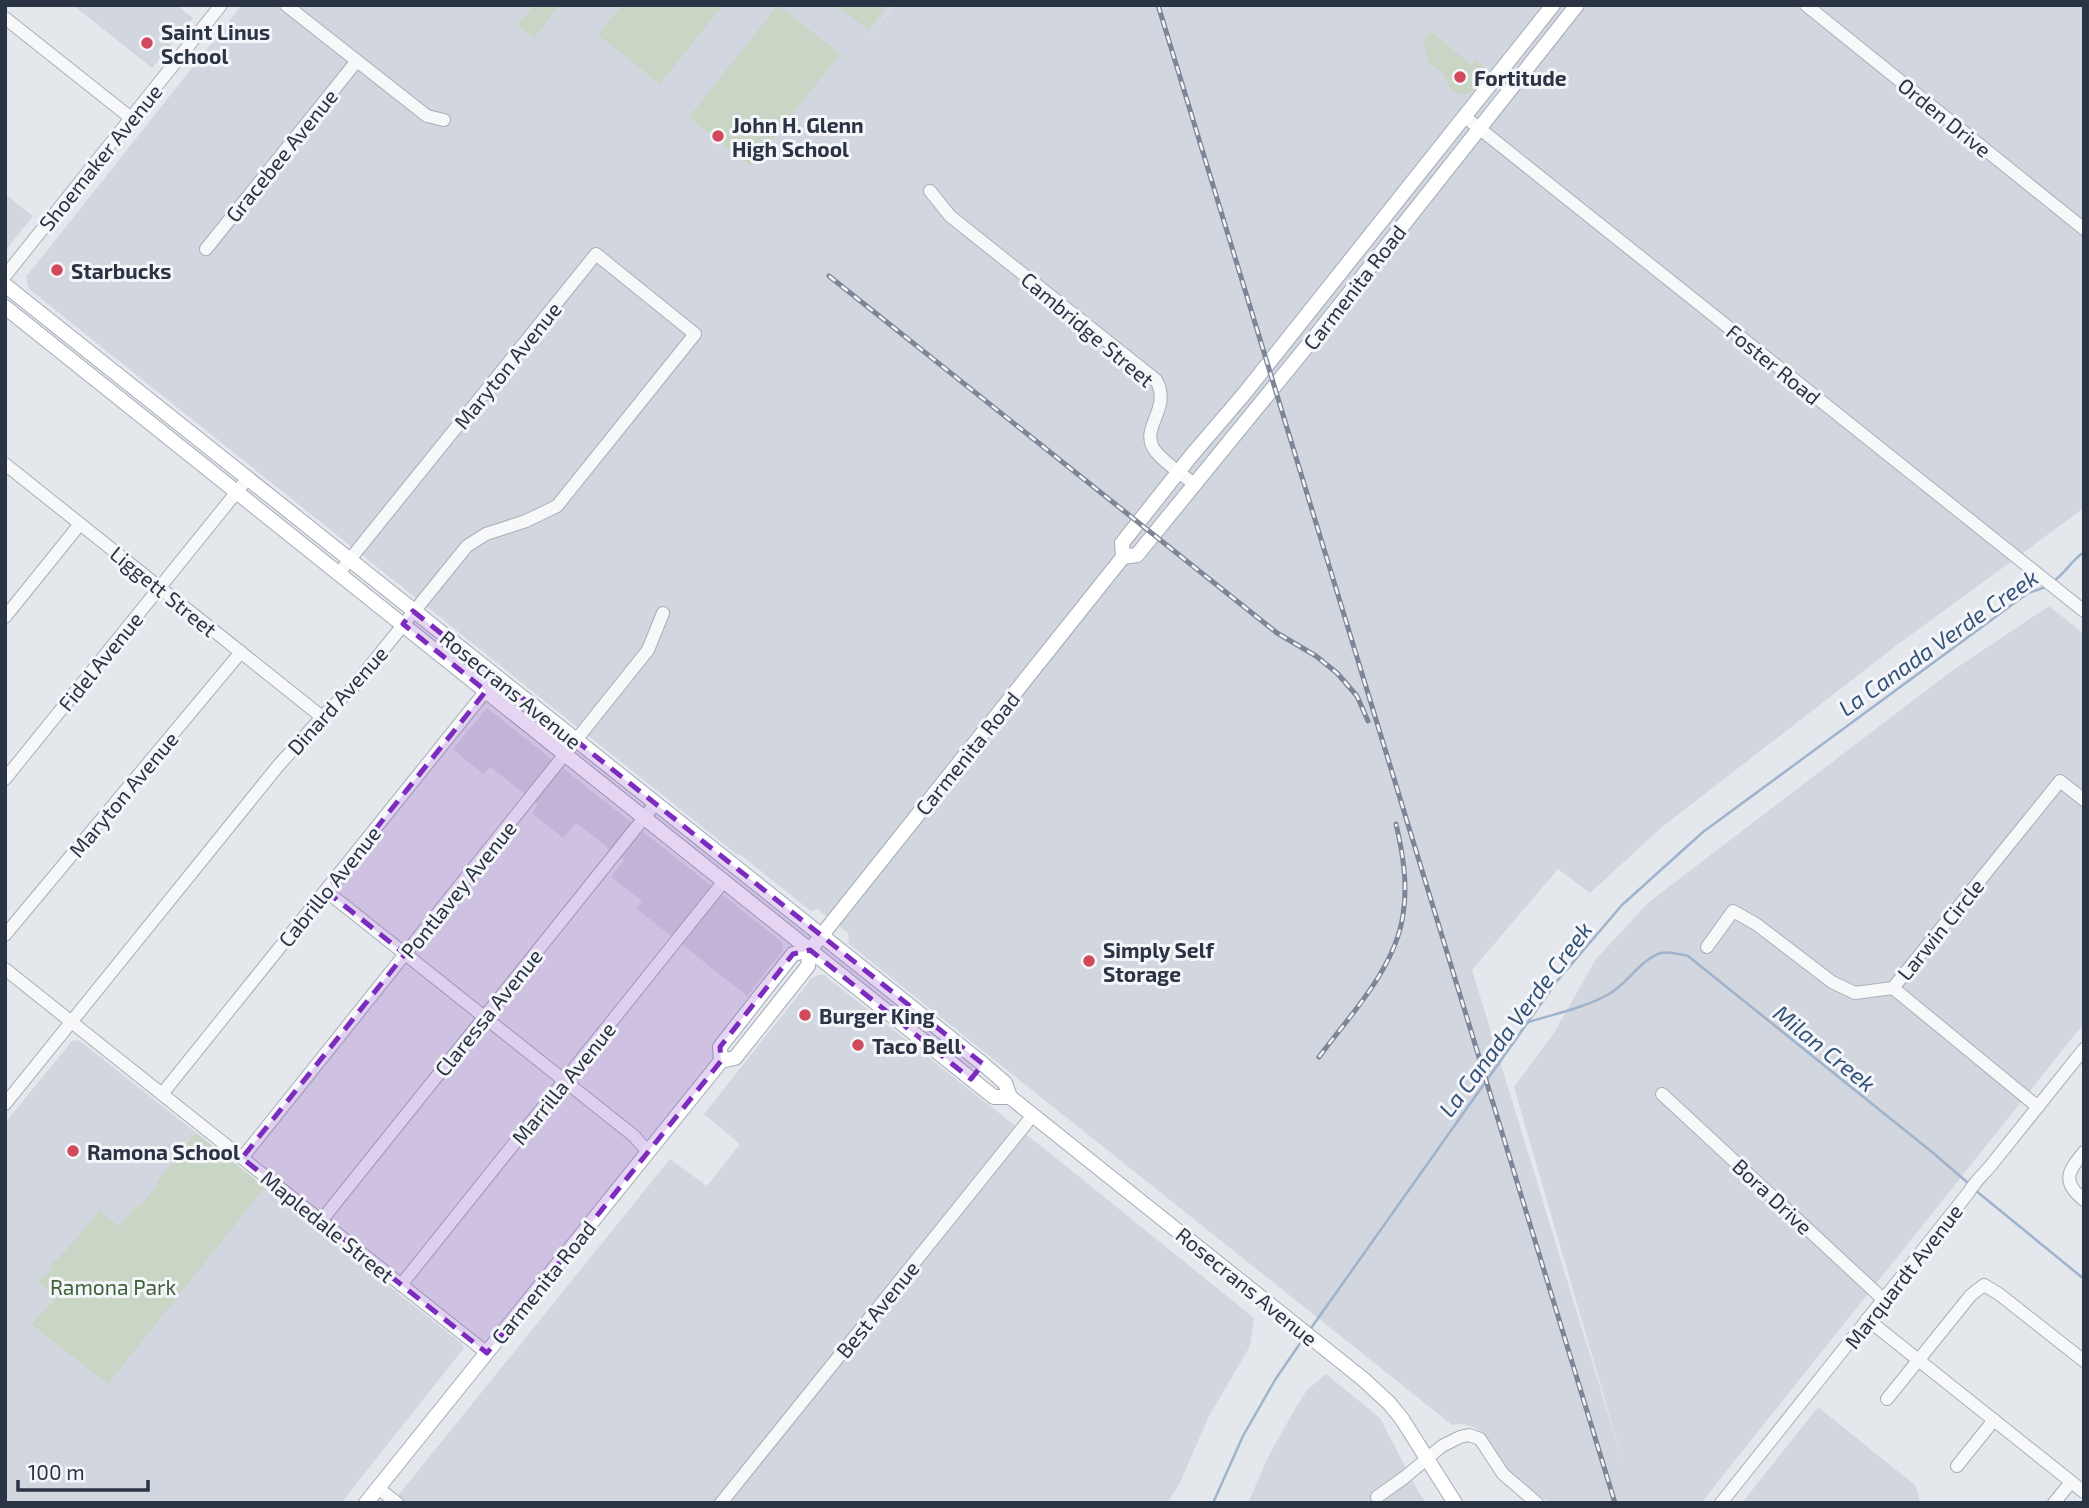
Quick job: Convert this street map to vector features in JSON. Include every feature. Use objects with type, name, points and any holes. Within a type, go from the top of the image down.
[{"type":"main road","name":"Carmenita Road","points":[[366,1503],[720,1061],[735,1058],[808,966],[810,950],[1123,557],[1122,543],[1553,5]]},
{"type":"main road","name":"Carmenita Road","points":[[1123,557],[1137,555],[1317,334],[1577,5]]},
{"type":"main road","name":"Rosecrans Avenue","points":[[5,285],[983,1065],[1005,1083],[1010,1097],[1363,1379],[1402,1419],[1455,1503]]},
{"type":"main road","name":"Rosecrans Avenue","points":[[5,307],[971,1079],[994,1097],[1010,1097]]},
{"type":"main road","points":[[93,377],[106,365]]},
{"type":"main road","points":[[971,1079],[983,1065]]},
{"type":"street","name":"Shoemaker Avenue","points":[[5,276],[221,5]]},
{"type":"street","points":[[286,5],[427,116],[444,120]]},
{"type":"street","name":"Orden Drive","points":[[1806,5],[2084,229]]},
{"type":"street","points":[[5,18],[131,118]]},
{"type":"street","name":"Gracebee Avenue","points":[[206,249],[356,62]]},
{"type":"street","name":"Foster Road","points":[[1465,117],[2084,611]]},
{"type":"street","name":"Cambridge Street","points":[[930,191],[950,216],[1156,380],[1162,394],[1160,407],[1150,431],[1150,440],[1156,452],[1194,484]]},
{"type":"street","name":"Maryton Avenue","points":[[339,573],[596,254],[695,334]]},
{"type":"street","name":"Dinard Avenue","points":[[5,1104],[270,776],[322,717],[353,687],[455,558],[486,534],[543,515],[564,499],[695,334]]},
{"type":"street","name":"Liggett Street","points":[[5,464],[322,717]]},
{"type":"street","name":"Fidel Avenue","points":[[5,779],[247,478]]},
{"type":"street","points":[[5,617],[80,524]]},
{"type":"street","name":"Pontlavey Avenue","points":[[242,1158],[648,650],[663,614]]},
{"type":"street","name":"Maryton Avenue","points":[[5,935],[241,652]]},
{"type":"street","name":"Cabrillo Avenue","points":[[162,1094],[497,677]]},
{"type":"street","name":"Larwin Circle","points":[[2038,1107],[1893,988],[2060,781],[2084,800]]},
{"type":"street","name":"Claressa Avenue","points":[[321,1221],[655,804]]},
{"type":"street","name":"Marrilla Avenue","points":[[401,1285],[724,881]]},
{"type":"street","points":[[326,891],[565,1080],[634,1136],[647,1151]]},
{"type":"street","points":[[1707,947],[1733,911],[1756,924],[1832,982],[1855,993],[1893,988]]},
{"type":"street","name":"Mapledale Street","points":[[5,969],[486,1353]]},
{"type":"street","name":"Marquardt Avenue","points":[[1721,1503],[1972,1187],[2038,1107],[2079,1064],[2084,1049]]},
{"type":"street","name":"Bora Drive","points":[[1662,1094],[1883,1298]]},
{"type":"street","name":"Best Avenue","points":[[721,1503],[1033,1115]]},
{"type":"street","points":[[2084,1152],[2070,1168],[2069,1181],[2074,1192],[2084,1200]]},
{"type":"street","points":[[1887,1399],[1971,1295],[1984,1285],[2000,1294],[2084,1361]]},
{"type":"street","points":[[1867,1319],[2084,1492]]},
{"type":"street","points":[[1957,1466],[1994,1420]]},
{"type":"street","points":[[1377,1496],[1455,1440],[1473,1435],[1484,1443],[1503,1474],[1537,1503]]},
{"type":"street","points":[[2054,1503],[2071,1482]]},
{"type":"street","points":[[378,1488],[397,1503]]},
{"type":"highlighted area","points":[[413,611],[983,1064],[971,1079],[810,950],[793,954],[720,1047],[721,1061],[487,1353],[242,1158],[405,954],[326,891],[486,691],[403,624]]},
{"type":"shaded area","name":"Saint Linus School","points":[[73,5],[176,5],[193,18],[152,68]]},
{"type":"shaded area","points":[[242,5],[893,5],[865,42],[894,5],[2084,5],[2084,508],[1897,645],[1662,827],[1590,893],[1558,869],[1472,970],[1625,1469],[1514,1087],[1554,1033],[1596,959],[1649,902],[1949,673],[2049,606],[2084,634],[2084,1023],[1701,1503],[1549,1503],[1506,1469],[1486,1438],[1475,1427],[1452,1425],[849,944],[848,933],[817,909],[811,911],[735,853],[29,289],[26,277]]},
{"type":"shaded area","points":[[5,194],[33,216],[5,251]]},
{"type":"shaded area","points":[[487,708],[782,942],[783,950],[747,996],[637,909],[642,901],[611,877],[624,860],[576,823],[563,838],[532,813],[538,804],[490,767],[483,774],[453,749]]},
{"type":"shaded area","points":[[824,975],[1254,1318],[1250,1346],[1208,1418],[1180,1483],[1167,1503],[392,1503],[670,1159],[707,1186],[740,1144],[704,1114],[811,979]]},
{"type":"shaded area","points":[[79,1040],[462,1344],[464,1348],[341,1503],[5,1503],[5,1123],[72,1041]]},
{"type":"shaded area","points":[[1326,1374],[1380,1418],[1426,1503],[1248,1503],[1270,1453],[1295,1409],[1307,1390]]},
{"type":"shaded area","points":[[1818,1407],[1916,1486],[1920,1503],[1742,1503]]},
{"type":"green space","points":[[534,5],[560,5],[534,38],[518,25]]},
{"type":"green space","points":[[622,5],[723,5],[660,84],[598,35]]},
{"type":"green space","points":[[778,5],[840,54],[751,166],[689,117]]},
{"type":"green space","points":[[836,5],[886,5],[868,30]]},
{"type":"green space","points":[[1430,31],[1471,65],[1475,60],[1483,66],[1485,72],[1470,92],[1458,94],[1449,87],[1444,74],[1428,62],[1424,40]]},
{"type":"green space","name":"Ramona Park","points":[[196,1133],[265,1187],[108,1384],[31,1324],[56,1299],[39,1281],[99,1211],[120,1227],[136,1206],[139,1208]]},
{"type":"waterway","name":"La Canada Verde Creek","points":[[2054,581],[2084,552]]},
{"type":"waterway","name":"La Canada Verde Creek","points":[[1309,1331],[1557,981],[1622,905],[1703,832],[2028,593],[2046,587]]},
{"type":"waterway","name":"Milan Creek","points":[[1526,1023],[1600,999],[1661,953],[1688,956],[1968,1183]]},
{"type":"waterway","name":"Milan Creek","points":[[1975,1190],[2084,1279]]},
{"type":"waterway","name":"La Canada Verde Creek","points":[[1213,1503],[1243,1436],[1275,1380],[1303,1339]]},
{"type":"railway","points":[[1158,5],[1615,1503]]},
{"type":"railway","points":[[829,276],[1277,633],[1316,656],[1337,673],[1357,696],[1368,721]]},
{"type":"railway","points":[[1319,1057],[1370,990],[1391,954],[1398,935],[1403,915],[1405,880],[1396,824]]},
{"type":"place","name":"Saint Linus School","points":[[147,43]]},
{"type":"place","name":"Fortitude","points":[[1460,77]]},
{"type":"place","name":"John H. Glenn High School","points":[[718,136]]},
{"type":"place","name":"Starbucks","points":[[57,270]]},
{"type":"place","name":"Simply Self Storage","points":[[1089,961]]},
{"type":"place","name":"Burger King","points":[[805,1015]]},
{"type":"place","name":"Taco Bell","points":[[858,1045]]},
{"type":"place","name":"Ramona School","points":[[73,1151]]}]
